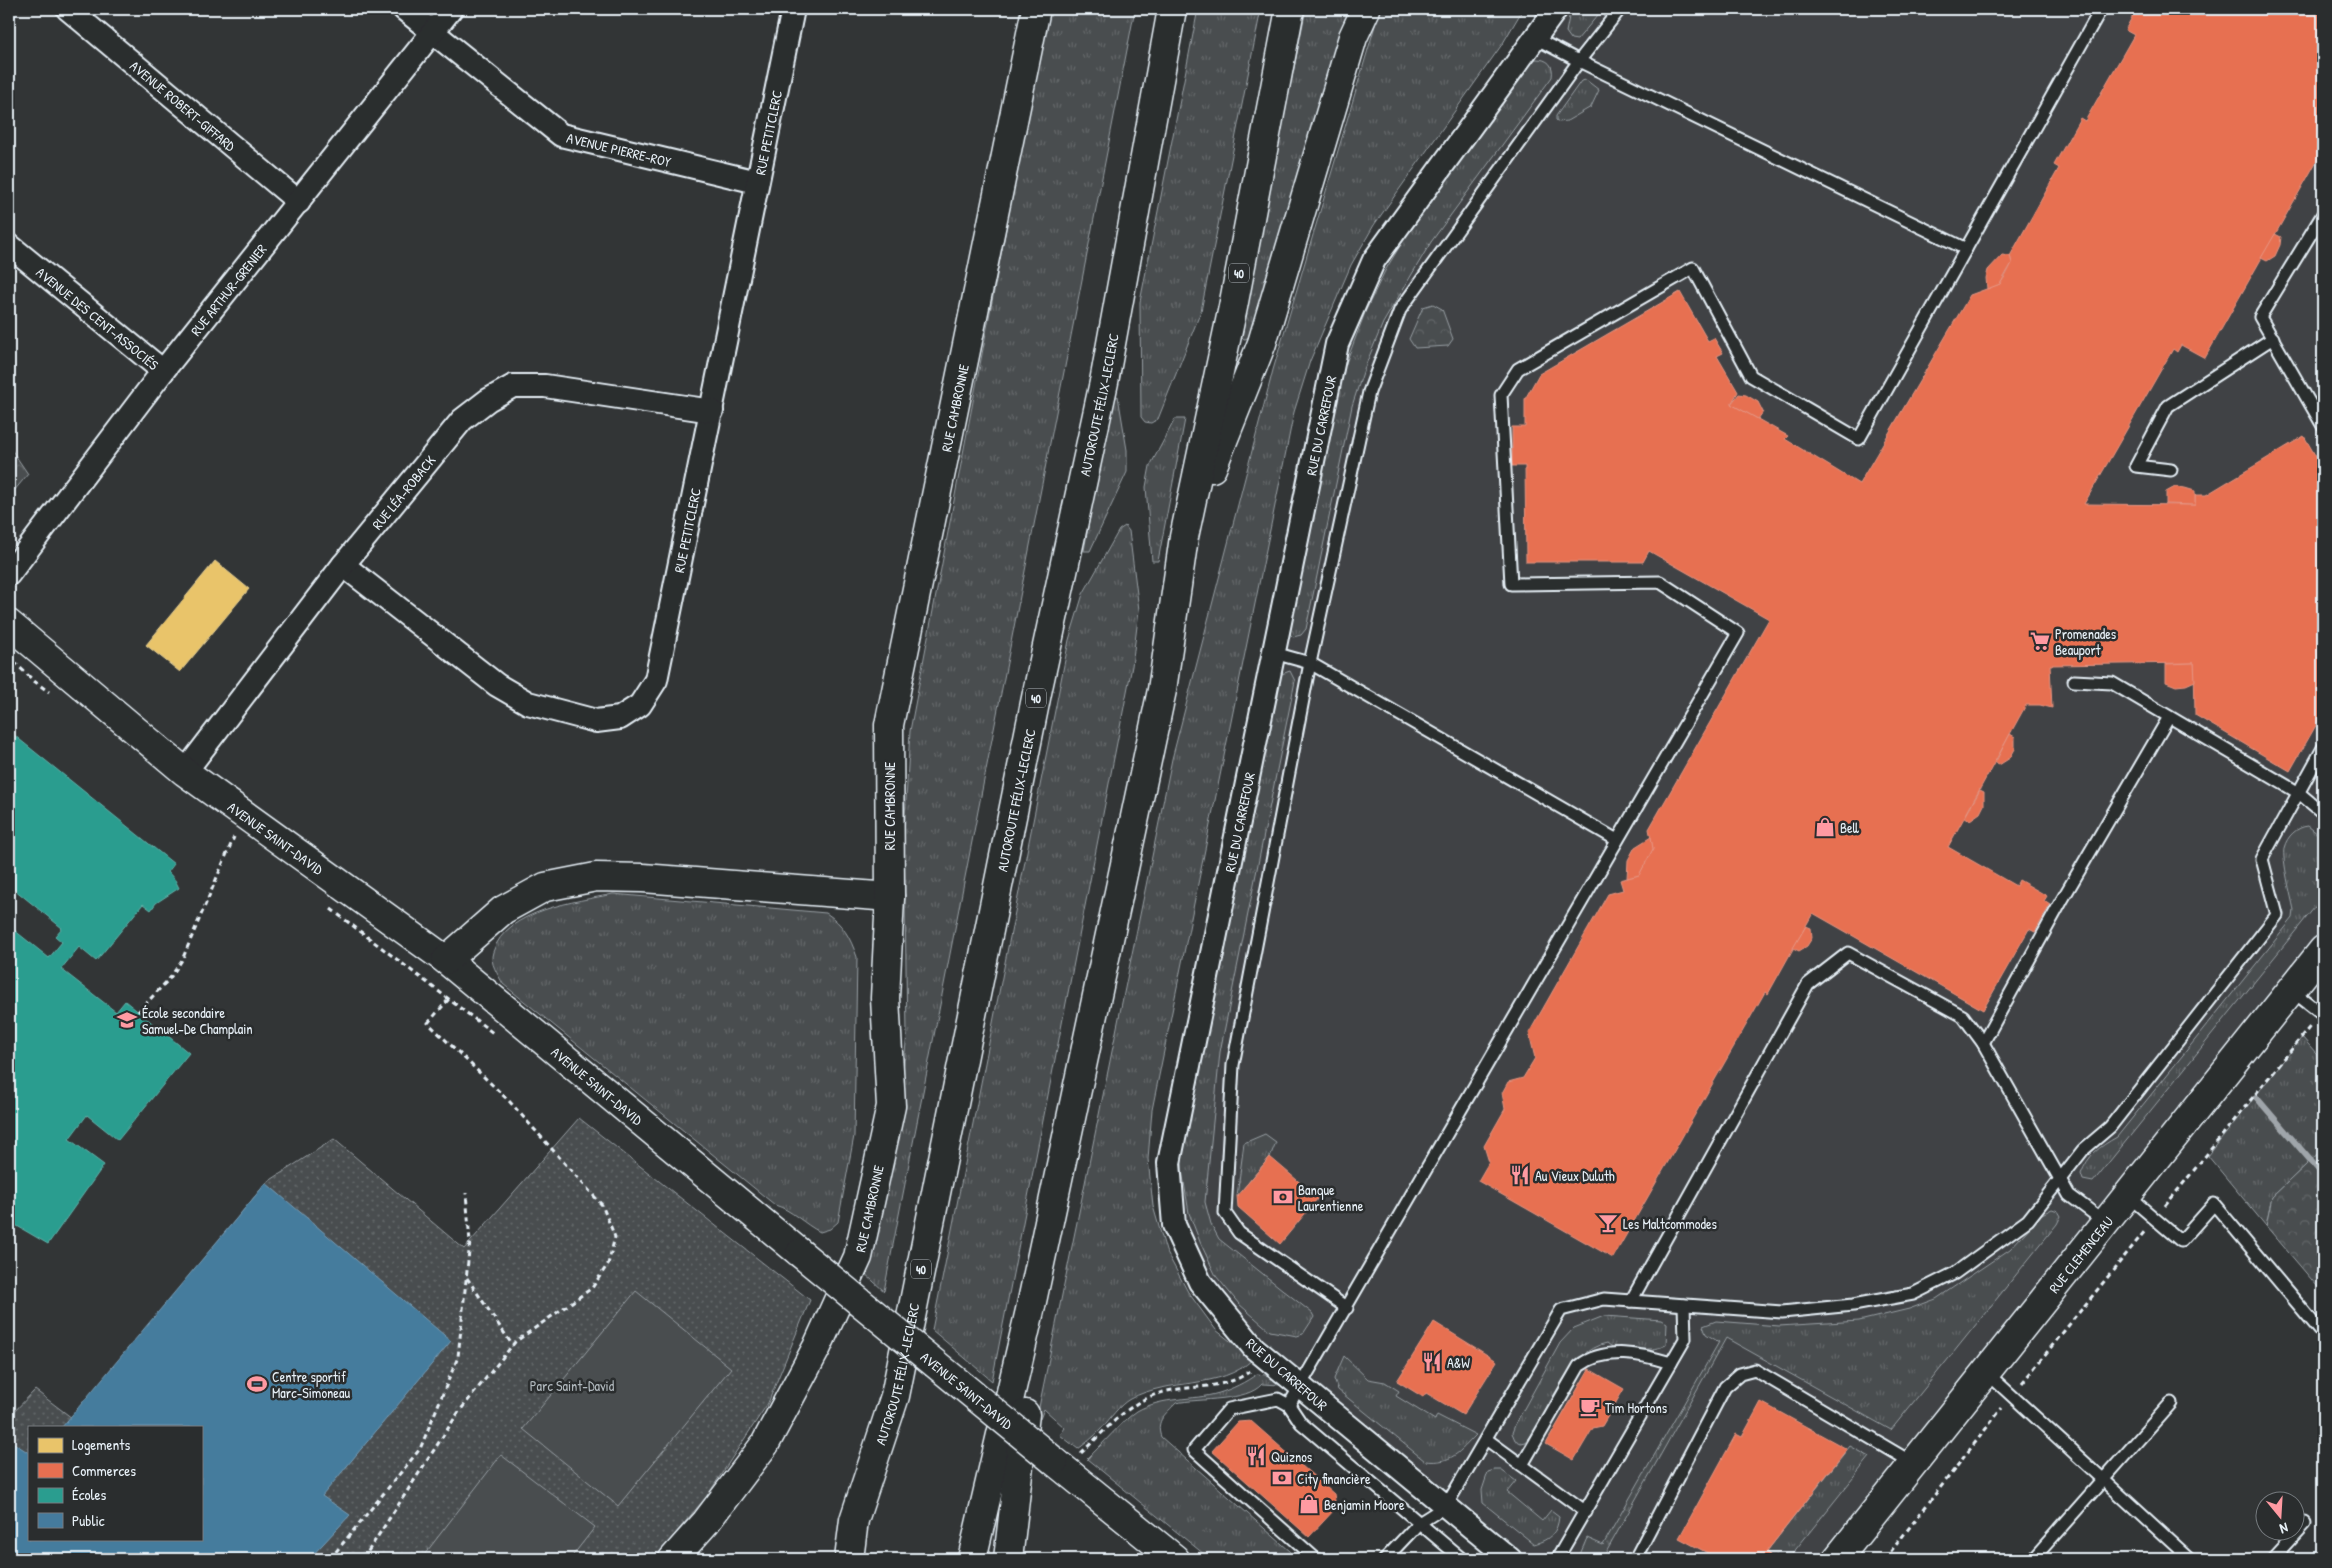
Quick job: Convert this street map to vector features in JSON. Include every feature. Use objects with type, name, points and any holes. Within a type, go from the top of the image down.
[{"type":"main road","name":"RUE CAMBRONNE","points":[[673,1559],[706,1522],[765,1444],[817,1347],[858,1257],[891,1106],[885,998],[890,896],[889,725],[1036,9]]},
{"type":"main road","name":"AUTOROUTE FÉLIX-LECLERC","points":[[849,1559],[854,1520],[895,1396],[1038,688],[1104,382],[1172,9]]},
{"type":"main road","name":"40","points":[[972,1559],[1031,1306],[1162,690],[1184,537],[1233,307],[1290,9]]},
{"type":"main road","points":[[1184,537],[1262,343],[1353,37],[1366,9]]},
{"type":"main road","name":"AVENUE SAINT-DAVID","points":[[9,624],[185,772],[446,960],[800,1253],[1175,1559]]},
{"type":"main road","points":[[446,960],[503,910],[546,887],[596,876],[890,896]]},
{"type":"main road","name":"RUE CLEMENCEAU","points":[[1842,1557],[1913,1463],[2323,950]]},
{"type":"main road","points":[[1008,1559],[1033,1336],[1031,1306]]},
{"type":"main road","points":[[837,1559],[854,1520]]},
{"type":"street","name":"AVENUE ROBERT-GIFFARD","points":[[68,9],[299,202]]},
{"type":"street","name":"AVENUE PIERRE-ROY","points":[[404,9],[561,135],[757,182]]},
{"type":"street","name":"RUE ARTHUR-GRENIER","points":[[9,574],[163,371],[451,9]]},
{"type":"street","name":"RUE PETITCLERC","points":[[344,565],[497,685],[528,704],[596,721],[620,718],[640,705],[656,680],[793,9]]},
{"type":"street","name":"RUE DU CARREFOUR","points":[[1505,1558],[1446,1506],[1295,1396],[1266,1358],[1254,1348],[1200,1282],[1174,1225],[1169,1162],[1337,344],[1374,260],[1556,9]]},
{"type":"street","name":"AVENUE DES CENT-ASSOCIÉS","points":[[9,245],[163,371]]},
{"type":"street","name":"RUE LÉA-ROBACK","points":[[185,772],[344,565],[462,420],[488,400],[513,386],[545,386],[712,411]]},
{"type":"lane","points":[[1347,1308],[1239,1233],[1225,1212],[1233,1065],[1310,663],[1369,392],[1400,310],[1580,61],[1620,9]]},
{"type":"lane","points":[[1462,1559],[1301,1423],[1295,1396],[1738,633],[1660,582],[1511,584],[1501,395],[1518,369],[1693,268],[1751,376],[1859,440],[2101,9]]},
{"type":"lane","points":[[1535,38],[1966,249]]},
{"type":"lane","points":[[2323,214],[2260,317],[2323,426]]},
{"type":"lane","points":[[2171,470],[2136,466],[2168,406],[2273,338]]},
{"type":"lane","points":[[1274,653],[1310,663],[1618,840]]},
{"type":"lane","points":[[2074,680],[2112,683],[2299,793],[2323,813]]},
{"type":"lane","points":[[1983,1043],[2057,909],[2169,717]]},
{"type":"lane","points":[[1385,1559],[1419,1523],[1446,1506],[1561,1310],[1604,1299],[1782,1312],[1854,1305],[1913,1294],[1955,1273],[2028,1220],[2083,1150],[2110,1127],[2277,915],[2262,859],[2323,748]]},
{"type":"lane","points":[[1631,1301],[1808,984],[1848,953],[1963,1016],[1983,1043],[2069,1195],[2106,1222]]},
{"type":"lane","points":[[2291,990],[2322,1014]]},
{"type":"lane","points":[[2127,1195],[2181,1241],[2214,1204],[2323,1334]]},
{"type":"lane","points":[[1557,1559],[1685,1339],[1684,1305]]},
{"type":"lane","points":[[1522,1466],[1579,1366],[1588,1359],[1603,1353],[1649,1356],[1671,1363]]},
{"type":"lane","points":[[1636,1559],[1725,1387],[1740,1374],[1755,1370],[1913,1463]]},
{"type":"lane","points":[[1986,1372],[2190,1559]]},
{"type":"lane","points":[[1295,1396],[1229,1409],[1194,1450],[1316,1559]]},
{"type":"lane","points":[[2033,1559],[2171,1403]]},
{"type":"lane","points":[[1486,1439],[1586,1512]]},
{"type":"lane","points":[[2272,1559],[2305,1524]]},
{"type":"path","points":[[138,1012],[170,978],[182,960],[227,852],[246,816]]},
{"type":"path","points":[[363,1559],[458,1413],[513,1346],[592,1288],[608,1264],[615,1237],[602,1205],[510,1101],[428,1023],[448,999]]},
{"type":"path","points":[[1885,1559],[2012,1395],[2322,1014]]},
{"type":"path","points":[[330,1559],[420,1449],[458,1357],[470,1242],[466,1193]]},
{"type":"path","points":[[467,1278],[513,1346]]},
{"type":"path","points":[[1059,1465],[1141,1401],[1161,1392],[1214,1386],[1246,1374],[1266,1358]]},
{"type":"shaded area","points":[[1556,9],[2323,9],[2323,950],[1836,1559],[1510,1559],[1254,1348],[1200,1282],[1169,1163],[1337,344],[1374,260]]},
{"type":"green space","points":[[1048,9],[1135,9],[884,1291],[863,1272],[899,1107],[907,1034],[904,835],[910,731]]},
{"type":"green space","points":[[1198,9],[1261,9],[1201,311],[1158,419],[1151,423],[1145,422],[1141,417],[1140,302]]},
{"type":"green space","points":[[1306,9],[1351,9],[1252,336],[1245,339],[1241,338],[1240,333]]},
{"type":"green space","points":[[1380,9],[1523,9],[1503,43],[1374,225],[1351,265],[1310,361],[1294,412],[1152,1110],[1148,1159],[1153,1206],[1166,1251],[1188,1292],[1216,1330],[1253,1359],[1240,1369],[1225,1376],[1161,1388],[1145,1392],[1130,1399],[1118,1408],[1096,1435],[1078,1449],[1060,1435],[1065,1428],[1044,1409],[1040,1419],[1037,1417],[1172,759],[1273,370]]},
{"type":"green space","points":[[1575,9],[1603,9],[1577,40],[1571,39],[1566,32],[1569,17]]},
{"type":"green space","points":[[1536,59],[1544,60],[1551,66],[1552,77],[1431,242],[1383,323],[1364,369],[1352,406],[1306,629],[1301,635],[1293,637],[1288,632],[1332,400],[1366,310],[1386,269],[1414,223],[1530,61]]},
{"type":"green space","points":[[1586,80],[1599,90],[1591,107],[1567,121],[1559,122],[1556,120],[1556,116],[1581,81]]},
{"type":"green space","points":[[1433,304],[1442,309],[1453,339],[1448,346],[1415,348],[1409,339],[1423,307]]},
{"type":"green space","points":[[1118,396],[1127,450],[1127,472],[1090,551],[1084,551],[1110,401]]},
{"type":"green space","points":[[1175,419],[1185,419],[1158,561],[1152,561],[1146,487],[1150,466]]},
{"type":"green space","points":[[9,446],[28,474],[9,497]]},
{"type":"green space","points":[[1125,526],[1129,531],[1139,610],[1132,666],[992,1381],[932,1330],[1069,640],[1083,594],[1119,530]]},
{"type":"green space","points":[[1290,671],[1295,681],[1220,1052],[1205,1202],[1211,1224],[1219,1239],[1312,1313],[1314,1317],[1303,1334],[1297,1336],[1270,1331],[1239,1304],[1216,1276],[1189,1213],[1182,1170],[1183,1121],[1276,676]]},
{"type":"green space","points":[[2308,826],[2323,838],[2323,897],[2093,1182],[2083,1180],[2081,1174],[2091,1157],[2105,1144],[2117,1137],[2293,918],[2294,910],[2285,869],[2284,848],[2287,840],[2293,833],[2300,828]]},
{"type":"green space","points":[[613,894],[826,913],[845,932],[852,943],[857,957],[854,1136],[838,1222],[830,1229],[820,1232],[787,1210],[775,1205],[503,984],[495,968],[492,956],[500,937],[512,926],[544,910]]},
{"type":"green space","points":[[2302,1037],[2323,1061],[2323,1149],[2272,1197],[2266,1226],[2208,1156]]},
{"type":"green space","name":"Parc Saint-David","points":[[579,1118],[810,1300],[768,1403],[707,1496],[654,1559],[9,1559],[9,1417],[35,1390],[72,1418],[266,1183],[334,1139],[464,1249]]},
{"type":"green space","points":[[1265,1134],[1276,1142],[1270,1157],[1237,1196],[1244,1143]]},
{"type":"green space","points":[[2323,1149],[2323,1293],[2266,1226],[2272,1197]]},
{"type":"green space","points":[[2052,1209],[2058,1211],[2061,1216],[2057,1224],[1891,1430],[1726,1338],[1604,1556],[1608,1559],[1578,1559],[1587,1538],[1603,1545],[1719,1342],[1706,1334],[1703,1326],[1716,1321],[1779,1326],[1859,1321],[1909,1309],[1936,1299],[2010,1249],[2042,1214]]},
{"type":"green space","points":[[636,1291],[731,1368],[618,1506],[523,1429]]},
{"type":"green space","points":[[1604,1316],[1662,1320],[1667,1323],[1666,1345],[1654,1349],[1640,1349],[1612,1347],[1607,1343],[1592,1348],[1580,1358],[1560,1384],[1526,1442],[1521,1443],[1515,1440],[1512,1433],[1515,1425],[1560,1343],[1574,1328]]},
{"type":"green space","points":[[1344,1356],[1368,1379],[1385,1382],[1399,1391],[1396,1396],[1435,1420],[1437,1415],[1476,1435],[1449,1459],[1425,1461],[1338,1390],[1334,1379]]},
{"type":"green space","points":[[1257,1374],[1273,1378],[1281,1385],[1262,1384],[1255,1390],[1234,1397],[1176,1403],[1160,1422],[1161,1437],[1299,1559],[1210,1559],[1087,1459],[1131,1415],[1147,1406],[1219,1393],[1239,1385]]},
{"type":"green space","points":[[1850,1446],[1870,1457],[1788,1559],[1766,1559],[1770,1554],[1767,1551]]},
{"type":"green space","points":[[501,1455],[595,1527],[570,1559],[421,1559]]},
{"type":"green space","points":[[1501,1470],[1516,1481],[1507,1492],[1542,1521],[1551,1510],[1559,1516],[1557,1527],[1552,1535],[1534,1544],[1483,1503],[1482,1490],[1488,1472]]},
{"type":"building: Logements","points":[[215,561],[249,589],[180,672],[146,645]]},
{"type":"building: Commerces","name":"Promenades Beauport","points":[[2148,9],[2323,9],[2323,150],[2205,358],[2181,345],[2177,352],[2173,349],[2084,504],[2195,505],[2195,495],[2206,495],[2304,436],[2323,469],[2323,713],[2290,771],[2195,715],[2194,663],[2050,665],[2052,708],[2040,705],[2026,705],[1948,847],[2016,886],[2019,880],[2047,896],[2044,901],[2050,905],[2035,932],[2029,929],[1983,1010],[1813,913],[1768,994],[1765,992],[1613,1258],[1478,1181],[1489,1162],[1484,1146],[1505,1109],[1502,1093],[1508,1082],[1523,1078],[1535,1058],[1529,1033],[1608,894],[1623,890],[1620,880],[1639,875],[1653,849],[1649,829],[1769,619],[1649,551],[1643,562],[1526,562],[1525,466],[1512,466],[1512,427],[1525,427],[1525,399],[1539,374],[1680,292],[1708,341],[1714,338],[1723,353],[1717,356],[1738,392],[1731,404],[1788,436],[1785,439],[1859,484],[1970,295],[2000,284],[2006,275],[2012,263],[2010,256],[2059,168],[2054,165],[2080,118],[2085,121],[2134,35],[2125,30],[2136,10],[2145,15]]},
{"type":"building: Commerces","points":[[2275,234],[2281,237],[2280,245],[2275,256],[2267,261],[2261,258]]},
{"type":"building: Commerces","points":[[2002,255],[2010,256],[2012,263],[2000,284],[1987,289],[1986,278],[1988,270]]},
{"type":"building: Commerces","points":[[1739,394],[1746,395],[1758,402],[1763,412],[1758,419],[1731,404]]},
{"type":"building: Commerces","points":[[2175,487],[2195,491],[2195,505],[2166,504],[2166,492]]},
{"type":"building: Commerces","points":[[2194,663],[2195,681],[2186,685],[2176,686],[2166,682],[2166,664]]},
{"type":"building: Commerces","points":[[2010,734],[2015,737],[2015,749],[2010,758],[1999,765],[1995,763]]},
{"type":"building: Commerces","points":[[1980,790],[1984,792],[1984,805],[1980,813],[1970,820],[1965,817]]},
{"type":"building: Commerces","points":[[1651,837],[1653,849],[1639,875],[1627,878],[1628,860],[1635,847]]},
{"type":"building: Commerces","points":[[1806,926],[1811,928],[1812,938],[1807,946],[1799,951],[1793,948]]},
{"type":"building: Commerces","points":[[1270,1157],[1318,1198],[1280,1244],[1238,1207],[1237,1196]]},
{"type":"building: Commerces","points":[[1434,1322],[1497,1361],[1463,1415],[1426,1393],[1423,1397],[1397,1381]]},
{"type":"building: Commerces","name":"Tim Hortons","points":[[1589,1369],[1624,1389],[1602,1426],[1593,1428],[1574,1460],[1546,1444]]},
{"type":"building: Commerces","points":[[1761,1402],[1847,1449],[1767,1551],[1770,1554],[1766,1559],[1719,1559],[1679,1538],[1736,1434],[1742,1437]]},
{"type":"building: Commerces","points":[[1251,1421],[1334,1494],[1336,1508],[1309,1537],[1212,1451],[1238,1422]]},
{"type":"building: Écoles","points":[[9,731],[174,864],[168,872],[179,888],[156,903],[151,910],[143,904],[96,961],[79,947],[61,969],[116,1012],[125,1001],[189,1053],[118,1140],[87,1115],[69,1139],[104,1165],[48,1244],[12,1223],[9,1228],[9,926],[49,958],[62,942],[55,936],[62,928],[9,885]]},
{"type":"building: Public","name":"Centre sportif Marc-Simoneau","points":[[266,1183],[451,1341],[322,1496],[350,1515],[309,1559],[9,1559],[9,1440],[28,1452],[28,1540],[202,1540],[202,1426],[63,1426]]},
{"type":"waterway","points":[[2256,1097],[2323,1175]]},
{"type":"place","name":"Promenades Beauport","points":[[2040,641]]},
{"type":"place","name":"Bell","points":[[1825,827]]},
{"type":"place","name":"École secondaire Samuel-De Champlain","points":[[127,1020]]},
{"type":"place","name":"Au Vieux Duluth","points":[[1520,1175]]},
{"type":"place","name":"Banque Laurentienne","points":[[1283,1197]]},
{"type":"place","name":"Les Maltcommodes","points":[[1608,1223]]},
{"type":"place","name":"A&W","points":[[1432,1362]]},
{"type":"place","name":"Centre sportif Marc-Simoneau","points":[[257,1384]]},
{"type":"place","name":"Tim Hortons","points":[[1590,1407]]},
{"type":"place","name":"Quiznos","points":[[1256,1456]]},
{"type":"place","name":"City financière","points":[[1282,1478]]},
{"type":"place","name":"Benjamin Moore","points":[[1309,1504]]}]
